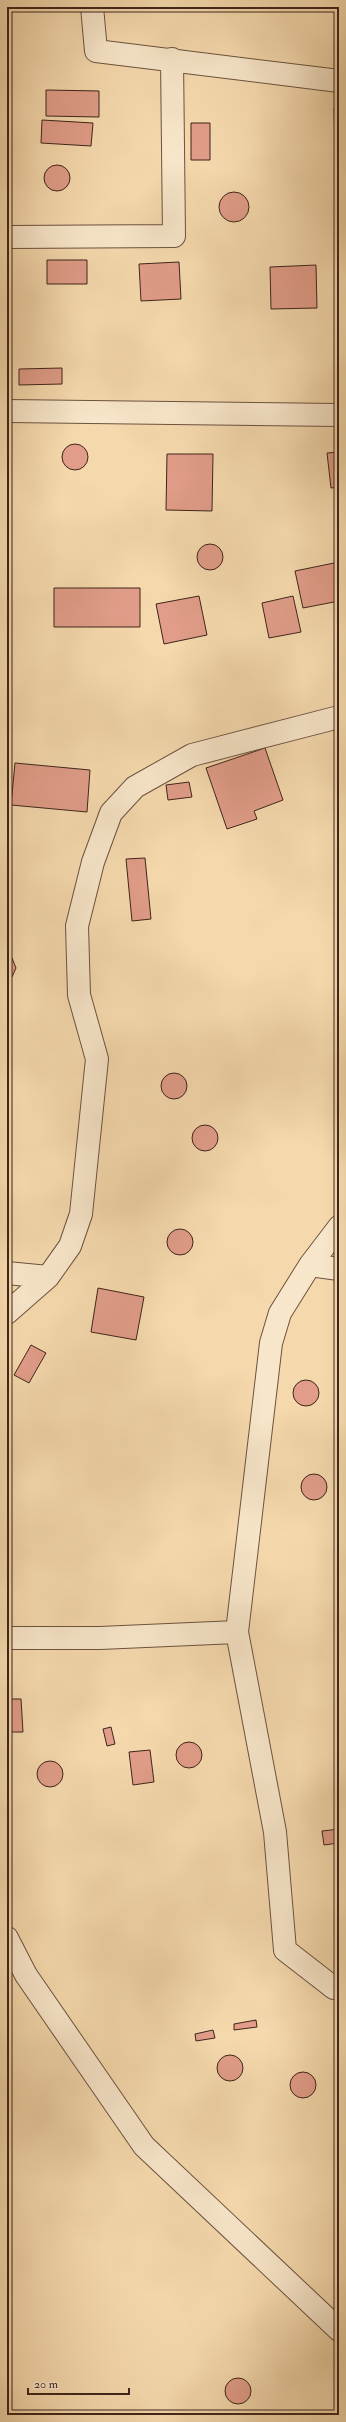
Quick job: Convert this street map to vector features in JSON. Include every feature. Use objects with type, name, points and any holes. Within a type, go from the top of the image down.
[{"type":"street","points":[[92,7],[96,52],[172,59],[339,81]]},
{"type":"street","points":[[7,237],[174,236],[172,59]]},
{"type":"street","points":[[7,411],[339,415]]},
{"type":"street","points":[[7,1313],[48,1277],[70,1246],[81,1214],[97,1059],[79,995],[78,926],[93,862],[111,813],[135,787],[192,755],[339,717]]},
{"type":"street","points":[[339,1227],[310,1265],[280,1312],[271,1343],[237,1632],[275,1832],[285,1950],[334,1988],[339,1987]]},
{"type":"street","points":[[310,1265],[339,1269]]},
{"type":"street","points":[[7,1273],[48,1277]]},
{"type":"street","points":[[7,1294],[48,1277]]},
{"type":"street","points":[[7,1638],[100,1638],[237,1632]]},
{"type":"street","points":[[7,1938],[26,1975],[144,2146],[339,2330]]},
{"type":"building","points":[[46,90],[99,91],[99,117],[46,116]]},
{"type":"building","points":[[334,108],[339,108],[339,141],[335,141]]},
{"type":"building","points":[[42,120],[93,123],[91,146],[41,143]]},
{"type":"building","points":[[191,123],[210,123],[210,160],[191,160]]},
{"type":"building","points":[[7,145],[11,155],[7,164]]},
{"type":"building","points":[[57,165],[66,169],[70,178],[66,187],[57,191],[48,187],[44,178],[48,169]]},
{"type":"building","points":[[234,192],[245,196],[249,207],[245,218],[234,222],[223,218],[219,207],[223,196]]},
{"type":"building","points":[[47,260],[87,260],[87,284],[47,284]]},
{"type":"building","points":[[179,262],[181,299],[141,301],[139,264]]},
{"type":"building","points":[[316,265],[317,308],[271,309],[270,267]]},
{"type":"building","points":[[62,368],[62,384],[19,385],[19,369]]},
{"type":"building","points":[[75,444],[84,448],[88,457],[84,466],[75,470],[66,466],[62,457],[66,448]]},
{"type":"building","points":[[339,452],[339,487],[331,488],[327,453]]},
{"type":"building","points":[[167,454],[213,454],[212,511],[166,510]]},
{"type":"building","points":[[210,544],[219,548],[223,557],[219,566],[210,570],[201,566],[197,557],[201,548]]},
{"type":"building","points":[[339,562],[339,601],[303,608],[295,571]]},
{"type":"building","points":[[54,588],[140,588],[140,627],[54,627]]},
{"type":"building","points":[[199,596],[207,635],[164,644],[156,604]]},
{"type":"building","points":[[293,596],[301,632],[269,638],[262,603]]},
{"type":"building","points":[[265,748],[283,800],[254,811],[257,819],[227,829],[206,768]]},
{"type":"building","points":[[15,763],[90,770],[87,812],[11,805]]},
{"type":"building","points":[[189,782],[192,797],[168,800],[166,785]]},
{"type":"building","points":[[145,858],[151,919],[132,921],[126,859]]},
{"type":"building","points":[[7,955],[12,958],[16,968],[12,977],[7,980]]},
{"type":"building","points":[[174,1073],[183,1077],[187,1086],[183,1095],[174,1099],[165,1095],[161,1086],[165,1077]]},
{"type":"building","points":[[205,1125],[214,1129],[218,1138],[214,1147],[205,1151],[196,1147],[192,1138],[196,1129]]},
{"type":"building","points":[[180,1229],[189,1233],[193,1242],[189,1251],[180,1255],[171,1251],[167,1242],[171,1233]]},
{"type":"building","points":[[98,1288],[144,1297],[136,1340],[91,1332]]},
{"type":"building","points":[[31,1345],[46,1353],[29,1383],[14,1375]]},
{"type":"building","points":[[306,1380],[315,1384],[319,1393],[315,1402],[306,1406],[297,1402],[293,1393],[297,1384]]},
{"type":"building","points":[[314,1474],[323,1478],[327,1487],[323,1496],[314,1500],[305,1496],[301,1487],[305,1478]]},
{"type":"building","points":[[7,1699],[21,1699],[23,1732],[7,1732]]},
{"type":"building","points":[[111,1727],[115,1744],[107,1746],[103,1729]]},
{"type":"building","points":[[189,1742],[198,1746],[202,1755],[198,1764],[189,1768],[180,1764],[176,1755],[180,1746]]},
{"type":"building","points":[[150,1750],[154,1782],[133,1785],[129,1752]]},
{"type":"building","points":[[50,1761],[59,1765],[63,1774],[59,1783],[50,1787],[41,1783],[37,1774],[41,1765]]},
{"type":"building","points":[[339,1829],[339,1843],[324,1845],[322,1831]]},
{"type":"building","points":[[256,2020],[257,2027],[234,2030],[234,2024]]},
{"type":"building","points":[[213,2030],[215,2038],[196,2041],[195,2034]]},
{"type":"building","points":[[230,2055],[239,2059],[243,2068],[239,2077],[230,2081],[221,2077],[217,2068],[221,2059]]},
{"type":"building","points":[[303,2072],[312,2076],[316,2085],[312,2094],[303,2098],[294,2094],[290,2085],[294,2076]]},
{"type":"building","points":[[238,2378],[247,2382],[251,2391],[247,2400],[238,2404],[229,2400],[225,2391],[229,2382]]}]
